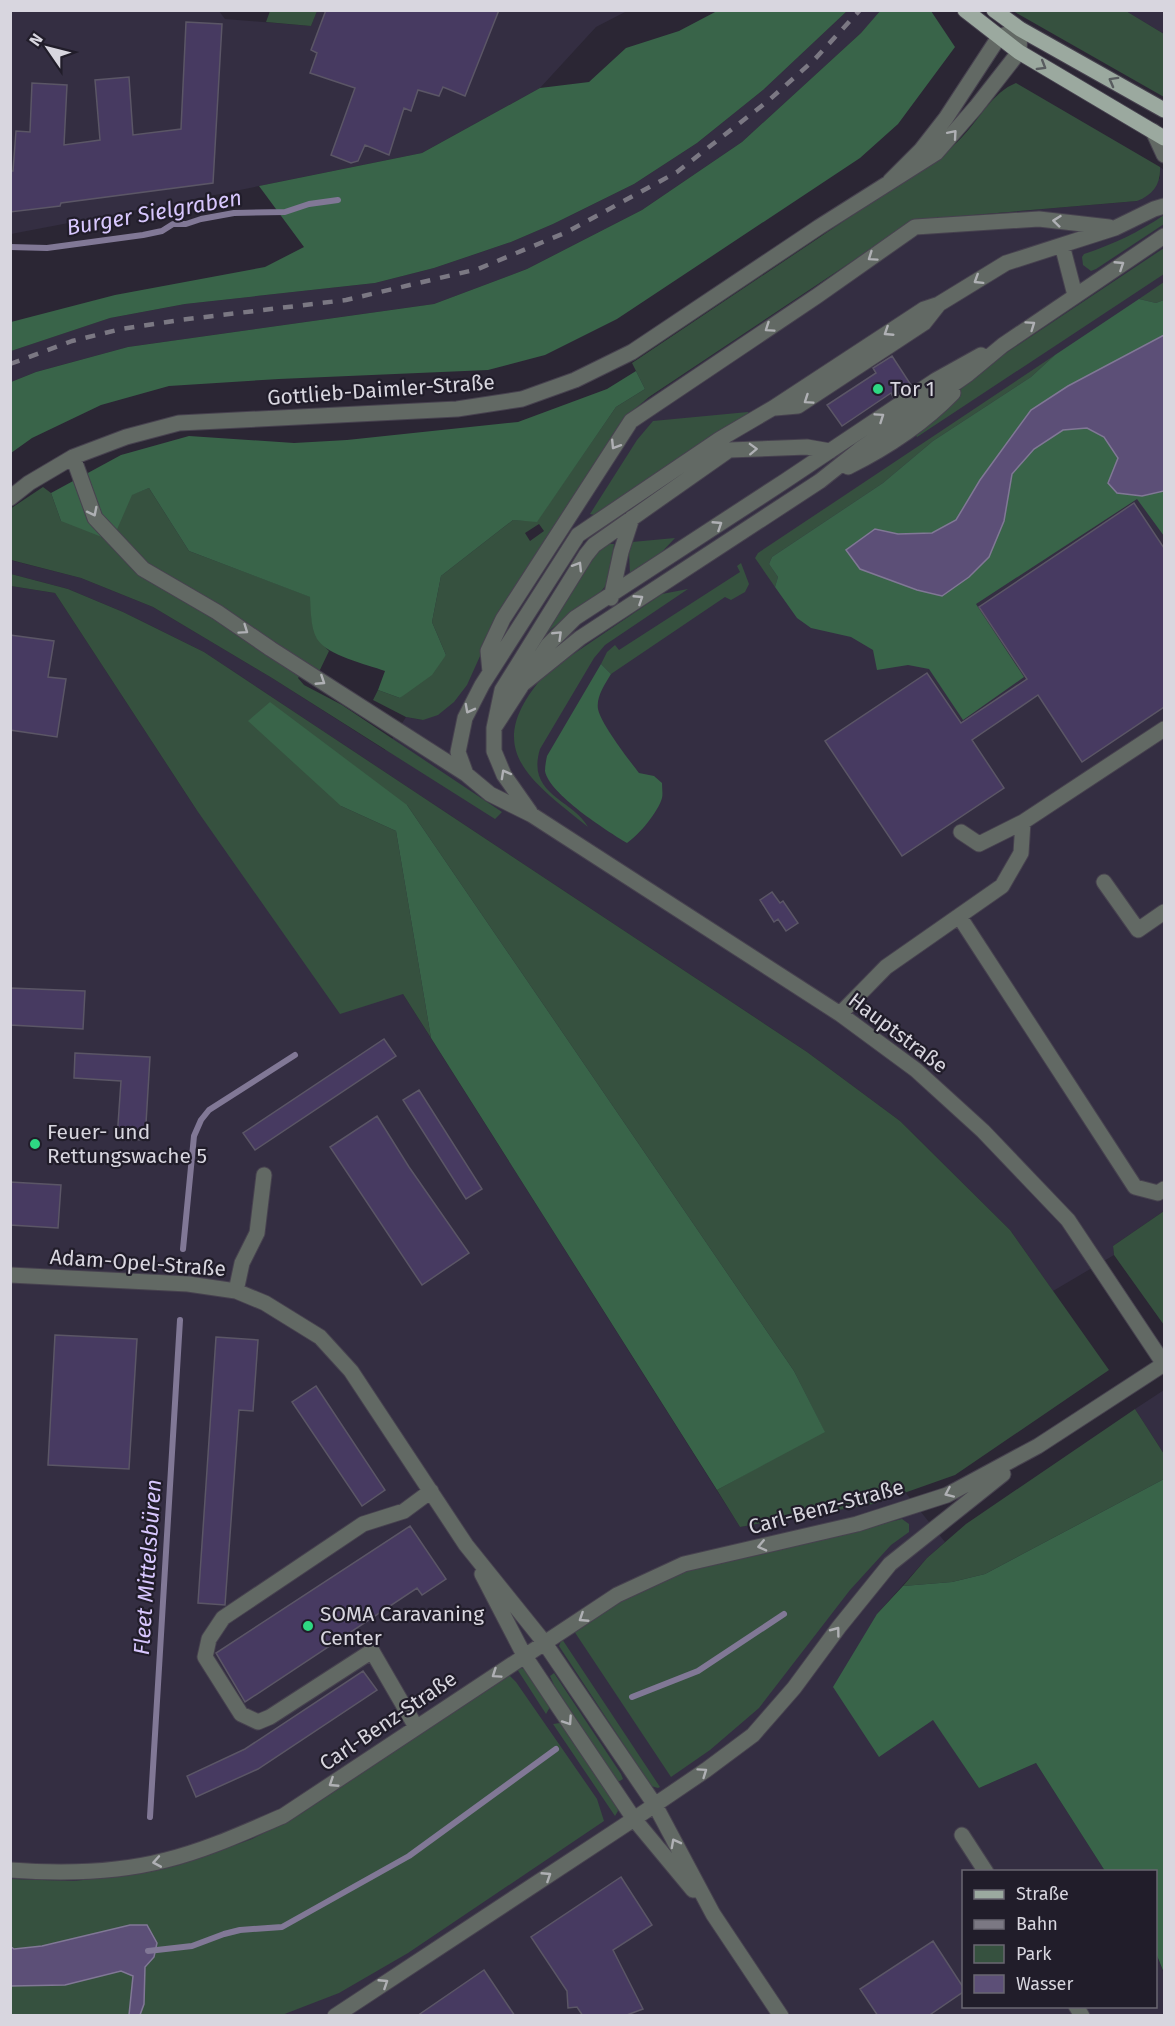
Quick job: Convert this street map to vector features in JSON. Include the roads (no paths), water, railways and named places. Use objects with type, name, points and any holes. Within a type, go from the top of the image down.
[{"type":"main road","points":[[965,10],[1019,52],[1159,135]]},
{"type":"main road","points":[[994,10],[1020,29],[1164,110]]},
{"type":"street","points":[[999,37],[1020,29],[1019,52]]},
{"type":"street","name":"Gottlieb-Daimler-Straße","points":[[890,181],[921,150],[946,118],[999,37]]},
{"type":"street","name":"Gottlieb-Daimler-Straße","points":[[10,498],[29,483],[73,457],[126,437],[179,423],[457,410],[522,399],[575,380],[632,352],[936,153],[1019,52]]},
{"type":"street","points":[[1159,135],[1164,155]]},
{"type":"street","points":[[465,774],[458,752],[465,718],[490,672],[578,535],[710,445],[773,408],[924,309],[939,304],[1006,263],[1115,228],[1159,207],[1164,194]]},
{"type":"street","points":[[490,672],[488,651],[503,619],[631,421],[915,227],[1039,219],[1115,228]]},
{"type":"street","points":[[524,683],[572,644],[605,622],[820,481],[864,458],[935,412],[954,393],[968,374],[1003,345],[1164,236]]},
{"type":"street","points":[[1062,245],[1075,295]]},
{"type":"street","points":[[494,728],[548,645],[575,618],[936,380],[1003,345]]},
{"type":"street","points":[[532,815],[504,775],[494,751],[494,728],[502,690],[594,545],[729,450],[807,447],[830,451]]},
{"type":"street","name":"Hauptstraße","points":[[73,457],[95,518],[143,569],[218,612],[271,649],[465,774],[490,794],[532,815],[840,1014],[916,1070],[983,1131],[1068,1220],[1164,1364]]},
{"type":"street","points":[[577,504],[578,535]]},
{"type":"street","points":[[605,622],[621,552],[632,518]]},
{"type":"street","points":[[961,832],[979,844],[1023,822],[1164,729]]},
{"type":"street","points":[[840,1014],[886,967],[1002,886],[1021,853],[1023,822]]},
{"type":"street","points":[[1104,882],[1138,930],[1164,912]]},
{"type":"street","points":[[959,916],[1135,1187],[1158,1193],[1164,1189]]},
{"type":"street","points":[[236,1291],[242,1263],[257,1233],[264,1175]]},
{"type":"street","name":"Adam-Opel-Straße","points":[[10,1275],[188,1284],[236,1291],[265,1303],[320,1337],[351,1371],[431,1491],[466,1545],[524,1655],[634,1819],[713,1914]]},
{"type":"street","name":"Carl-Benz-Straße","points":[[10,1870],[87,1873],[165,1861],[222,1842],[283,1816],[617,1595],[684,1564],[857,1524],[947,1495],[1038,1446],[1164,1364]]},
{"type":"street","name":"Carl-Benz-Straße","points":[[335,2016],[655,1805],[753,1734],[794,1688],[890,1564],[1038,1446]]},
{"type":"street","points":[[416,1727],[372,1652],[270,1717],[258,1722],[241,1714],[205,1657],[209,1639],[223,1618],[363,1524],[404,1511],[431,1491]]},
{"type":"street","name":"Adam-Opel-Straße","points":[[466,1545],[544,1642],[655,1805],[713,1914]]},
{"type":"street","points":[[962,1835],[985,1870]]},
{"type":"street","points":[[713,1914],[781,2016]]},
{"type":"water","points":[[1164,335],[1164,491],[1142,496],[1117,493],[1108,483],[1118,458],[1104,437],[1087,428],[1063,430],[1034,449],[1012,474],[1004,521],[989,557],[969,577],[942,596],[917,590],[860,569],[846,550],[875,529],[898,534],[932,533],[956,520],[980,480],[1031,410],[1068,386]]},
{"type":"water","points":[[130,1925],[147,1925],[157,1943],[154,1957],[145,1967],[144,2004],[140,2015],[129,2015],[133,1976],[121,1971],[65,1985],[11,1986],[11,1947],[14,1949],[42,1946]]},
{"type":"waterway","name":"Burger Sielgraben","points":[[10,247],[47,248],[143,235],[162,231],[173,224],[186,224],[234,213],[285,212],[309,204],[338,200]]},
{"type":"waterway","name":"Fleet Mittelsbüren","points":[[183,1249],[194,1136],[201,1120],[209,1110],[295,1055]]},
{"type":"waterway","name":"Fleet Mittelsbüren","points":[[150,1817],[180,1320]]},
{"type":"waterway","name":"Fleet Mittelsbüren","points":[[632,1697],[698,1671],[784,1614]]},
{"type":"waterway","name":"Fleet Mittelsbüren","points":[[148,1951],[192,1946],[240,1930],[282,1927],[409,1856],[556,1749]]},
{"type":"railway","points":[[10,364],[72,341],[121,329],[346,300],[478,269],[567,232],[677,172],[768,101],[814,60],[860,10]]},
{"type":"place","name":"Tor 1","points":[[878,389]]},
{"type":"place","name":"Feuer- und Rettungswache 5","points":[[35,1144]]},
{"type":"place","name":"SOMA Caravaning Center","points":[[308,1626]]}]
